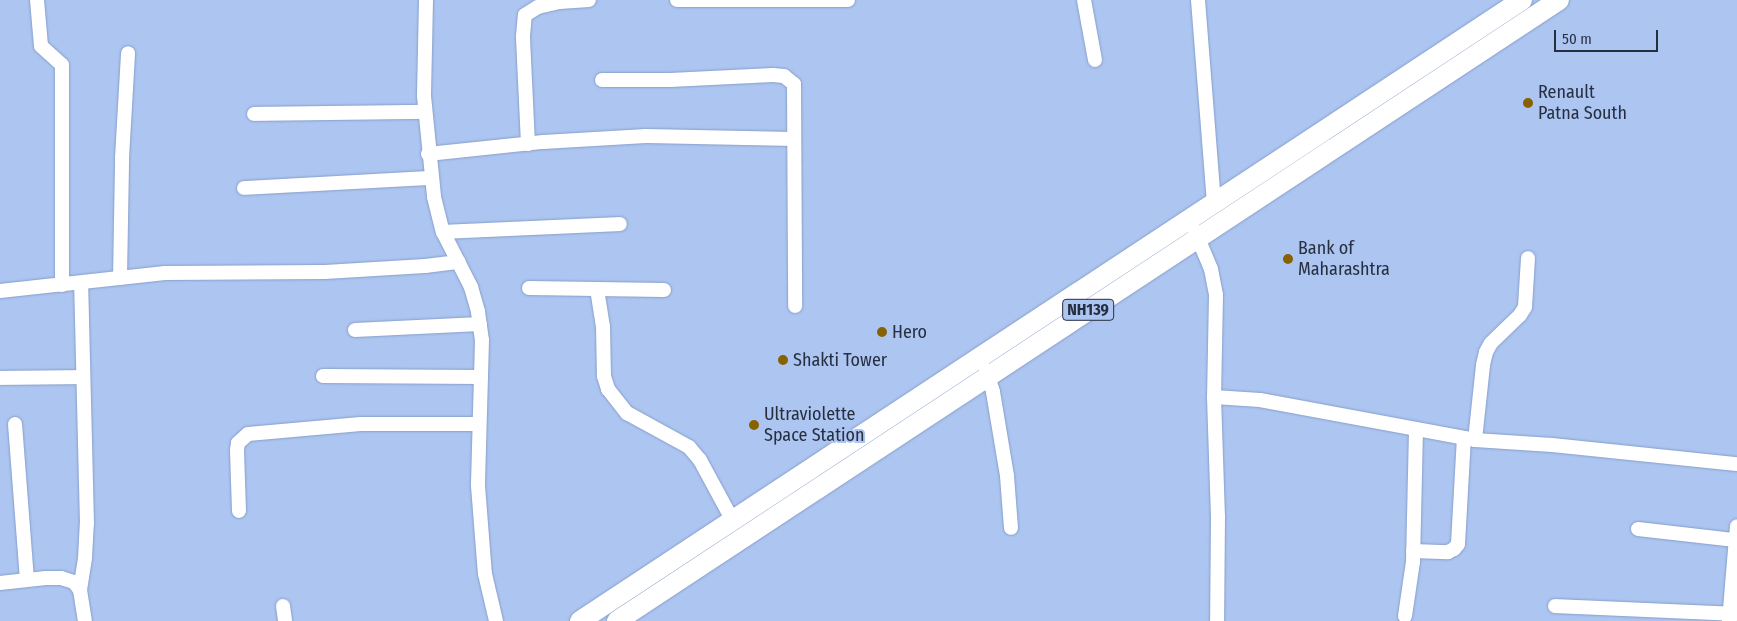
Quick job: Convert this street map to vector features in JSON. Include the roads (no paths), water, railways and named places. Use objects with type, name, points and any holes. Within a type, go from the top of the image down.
[{"type":"highway","name":"NH139","points":[[617,621],[985,366],[1190,219],[1522,0]]},
{"type":"highway","name":"NH139","points":[[580,621],[733,521],[1198,238],[1559,0]]},
{"type":"street","points":[[37,0],[42,46],[58,59],[62,65],[62,285]]},
{"type":"street","points":[[426,0],[425,112],[428,154],[443,232],[471,288],[482,340],[478,486],[486,574],[496,621]]},
{"type":"street","points":[[528,144],[523,36],[525,15],[538,7],[559,2],[589,0]]},
{"type":"street","points":[[677,0],[848,0]]},
{"type":"street","points":[[1084,0],[1095,60]]},
{"type":"street","points":[[1198,0],[1214,204]]},
{"type":"street","points":[[120,278],[122,158],[128,53]]},
{"type":"street","points":[[602,80],[784,76],[794,84],[796,92],[794,140],[795,306]]},
{"type":"street","points":[[254,114],[425,112]]},
{"type":"street","points":[[428,154],[528,144],[646,136],[794,140]]},
{"type":"street","points":[[244,188],[432,178]]},
{"type":"street","points":[[1190,219],[1211,269],[1216,295],[1214,397],[1218,516],[1217,621]]},
{"type":"street","points":[[443,232],[620,224]]},
{"type":"street","points":[[1413,551],[1448,552],[1458,544],[1470,439],[1486,352],[1491,343],[1513,323],[1525,307],[1528,258]]},
{"type":"street","points":[[0,291],[165,273],[325,272],[459,262]]},
{"type":"street","points":[[81,283],[87,524],[85,558],[80,590],[85,621]]},
{"type":"street","points":[[529,288],[664,290]]},
{"type":"street","points":[[597,289],[603,326],[604,376],[608,389],[628,413],[689,447],[700,460],[733,521]]},
{"type":"street","points":[[355,330],[480,324]]},
{"type":"street","points":[[985,366],[1007,476],[1011,528]]},
{"type":"street","points":[[323,376],[481,377]]},
{"type":"street","points":[[0,378],[83,377]]},
{"type":"street","points":[[1214,397],[1260,400],[1470,439],[1552,445],[1737,464]]},
{"type":"street","points":[[15,424],[27,579]]},
{"type":"street","points":[[239,511],[237,450],[238,442],[248,434],[361,424],[479,424]]},
{"type":"street","points":[[1405,616],[1413,551],[1416,430]]},
{"type":"street","points":[[1555,606],[1732,617],[1736,533],[1638,529]]},
{"type":"street","points":[[0,583],[27,579],[61,578],[74,582],[80,590]]},
{"type":"street","points":[[283,606],[285,621]]},
{"type":"place","name":"Renault Patna South","points":[[1528,103]]},
{"type":"place","name":"Bank of Maharashtra","points":[[1288,259]]},
{"type":"place","name":"Hero","points":[[882,332]]},
{"type":"place","name":"Shakti Tower","points":[[783,360]]},
{"type":"place","name":"Ultraviolette Space Station","points":[[754,425]]}]
